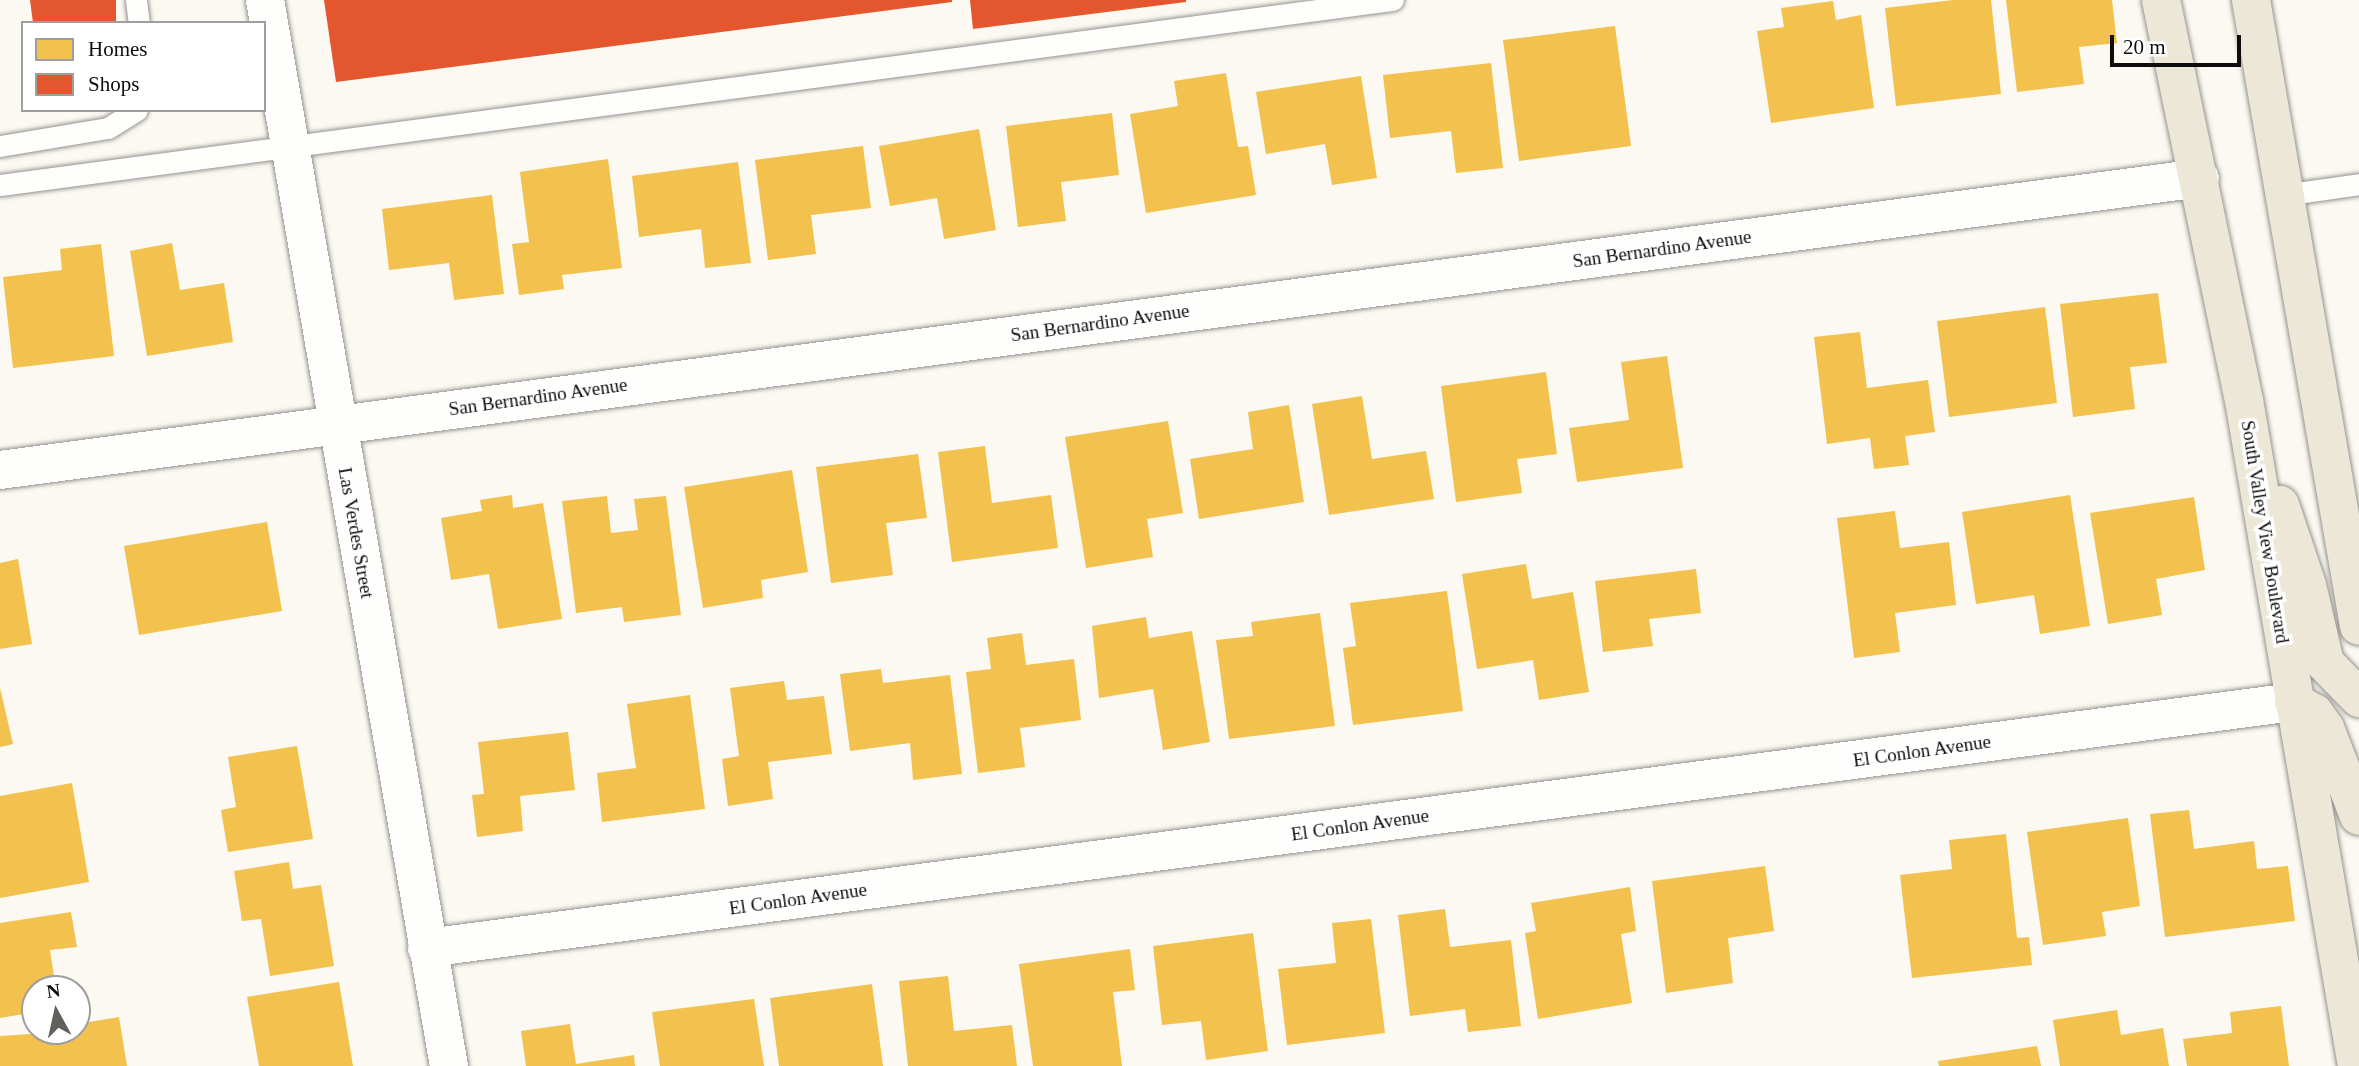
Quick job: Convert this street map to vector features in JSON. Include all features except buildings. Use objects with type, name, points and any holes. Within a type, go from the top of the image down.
[{"type":"main road","name":"South Valley View Boulevard","points":[[2161,0],[2244,400],[2357,1066]]},
{"type":"main road","points":[[2251,0],[2283,195],[2353,569],[2359,626]]},
{"type":"main road","points":[[2244,400],[2307,584],[2317,642],[2333,674],[2359,698]]},
{"type":"main road","points":[[2294,702],[2314,713],[2325,728],[2359,816]]},
{"type":"street","name":"Las Verdes Street","points":[[265,0],[426,948],[449,1066]]},
{"type":"street","name":"San Bernardino Avenue","points":[[0,470],[2200,178]]},
{"type":"street","name":"El Conlon Avenue","points":[[426,948],[2294,702]]},
{"type":"lane","points":[[136,0],[139,21]]},
{"type":"lane","points":[[0,185],[1393,0]]},
{"type":"lane","points":[[0,146],[107,128],[134,112]]},
{"type":"lane","points":[[2283,195],[2359,184]]}]
